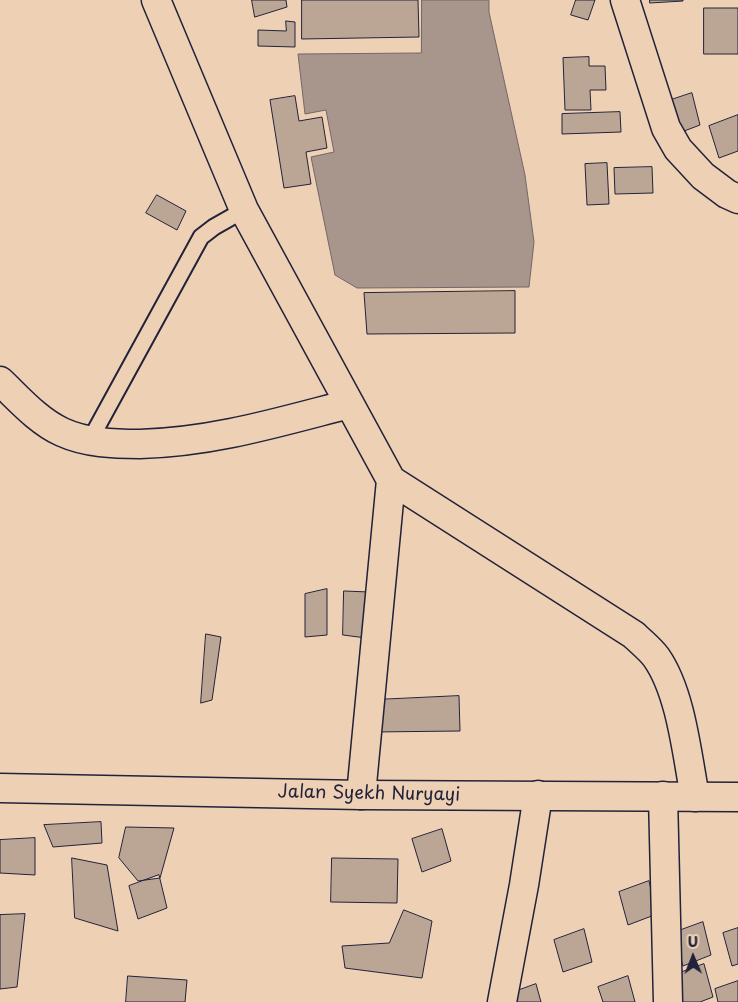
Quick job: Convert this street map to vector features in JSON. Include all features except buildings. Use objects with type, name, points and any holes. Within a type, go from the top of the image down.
[{"type":"street","points":[[156,0],[244,210],[391,480],[634,635],[655,657],[668,680],[678,711],[695,797]]},
{"type":"street","points":[[625,0],[666,128],[678,149],[703,176],[727,194],[738,198]]},
{"type":"street","points":[[0,381],[37,417],[61,432],[90,440],[118,444],[164,443],[208,439],[349,404]]},
{"type":"street","points":[[361,795],[391,480]]},
{"type":"street","name":"Jalan Syekh Nuryayi","points":[[0,788],[361,795],[738,797]]},
{"type":"street","points":[[502,1002],[524,885],[538,796]]},
{"type":"street","points":[[663,796],[668,1002]]},
{"type":"lane","points":[[90,440],[201,237],[214,227],[244,210]]},
{"type":"shaded area","points":[[422,0],[489,0],[489,12],[525,175],[534,242],[529,287],[357,288],[335,275],[311,157],[334,152],[326,110],[305,114],[298,54],[421,53]]}]
